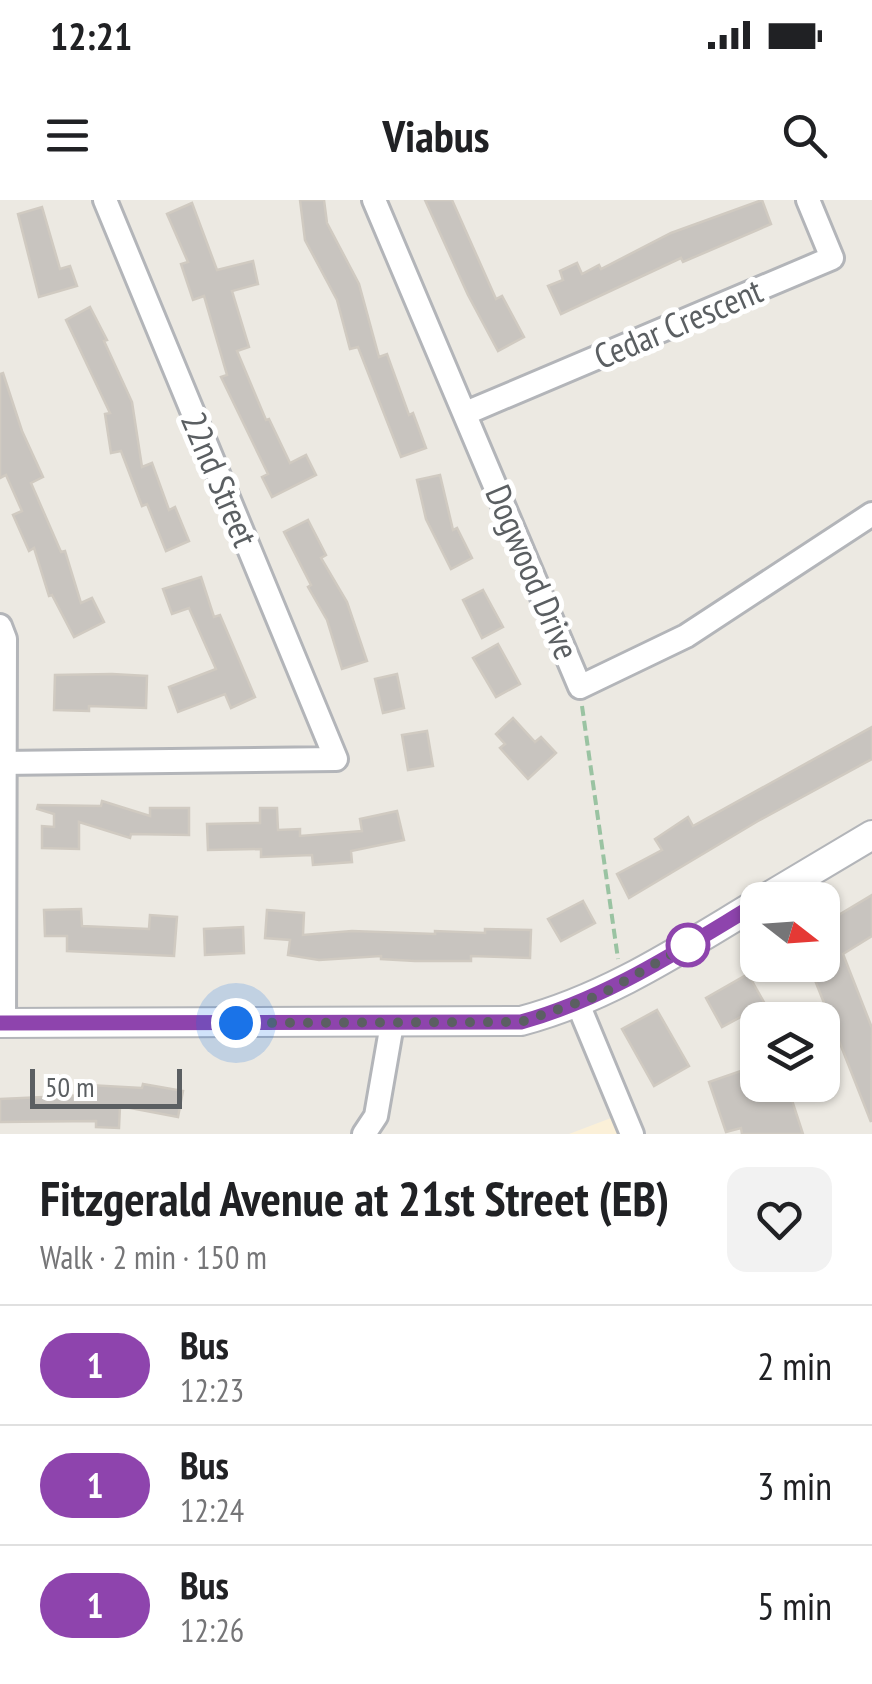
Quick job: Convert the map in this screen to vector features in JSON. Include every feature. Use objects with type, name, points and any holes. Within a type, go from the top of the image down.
[{"type":"street","name":"22nd Street","points":[[3,763],[336,759],[104,200]]},
{"type":"street","name":"Dogwood Drive","points":[[374,200],[580,687],[686,636],[872,514]]},
{"type":"street","name":"Cedar Crescent","points":[[466,412],[832,258],[808,200]]},
{"type":"street","points":[[0,626],[5,638],[2,1023],[521,1022],[578,1004],[622,984],[740,914]]},
{"type":"street","points":[[793,882],[872,835]]},
{"type":"street","points":[[578,1004],[632,1134]]},
{"type":"street","points":[[364,1134],[376,1116],[392,1024]]},
{"type":"path","points":[[580,687],[622,984]]},
{"type":"shaded area","points":[[611,1118],[618,1134],[569,1134]]},
{"type":"building","points":[[300,200],[324,200],[327,223],[359,284],[379,357],[387,354],[409,415],[413,413],[426,448],[401,457],[358,347],[350,349],[337,300],[305,240]]},
{"type":"building","points":[[425,200],[452,200],[496,299],[502,296],[524,337],[498,351]]},
{"type":"building","points":[[762,200],[771,224],[683,262],[681,258],[561,314],[548,286],[563,280],[560,271],[577,263],[582,274],[599,265],[601,269],[671,233]]},
{"type":"building","points":[[192,203],[217,270],[253,261],[258,284],[232,291],[249,347],[237,351],[266,420],[269,419],[290,463],[306,455],[316,475],[272,497],[262,477],[268,474],[221,377],[227,375],[204,296],[193,300],[181,264],[188,262],[167,214]]},
{"type":"building","points":[[42,207],[60,269],[70,266],[77,286],[39,297],[18,214]]},
{"type":"building","points":[[90,307],[132,402],[142,467],[152,463],[169,510],[175,507],[189,541],[166,551],[147,504],[142,506],[121,451],[111,453],[105,414],[110,413],[66,320]]},
{"type":"building","points":[[3,373],[22,431],[43,477],[31,483],[61,552],[65,551],[81,603],[92,598],[104,622],[74,637],[52,595],[49,596],[34,548],[29,551],[13,515],[22,511],[6,475],[0,478]]},
{"type":"building","points":[[440,475],[453,530],[457,528],[472,558],[451,569],[426,519],[417,480]]},
{"type":"building","points":[[308,520],[326,555],[321,558],[347,602],[367,661],[342,669],[327,620],[284,532]]},
{"type":"building","points":[[201,577],[214,617],[220,615],[255,697],[231,708],[225,694],[178,712],[169,687],[216,669],[189,608],[172,614],[163,589]]},
{"type":"building","points":[[483,590],[503,627],[482,638],[463,600]]},
{"type":"building","points":[[498,644],[520,684],[496,697],[473,658]]},
{"type":"building","points":[[397,674],[404,708],[383,713],[375,679]]},
{"type":"building","points":[[55,675],[147,676],[146,708],[89,706],[89,711],[54,710]]},
{"type":"building","points":[[513,718],[535,742],[541,737],[556,753],[528,779],[500,748],[505,744],[496,734]]},
{"type":"building","points":[[872,727],[872,759],[629,898],[617,874],[662,850],[655,839],[688,817],[693,826]]},
{"type":"building","points":[[427,731],[433,766],[408,770],[402,735]]},
{"type":"building","points":[[102,801],[150,816],[150,808],[189,808],[189,835],[131,834],[130,838],[79,822],[79,849],[42,848],[42,826],[54,827],[54,814],[37,809],[38,805],[101,806]]},
{"type":"building","points":[[260,808],[277,808],[278,830],[300,829],[300,836],[362,831],[360,819],[397,811],[404,840],[351,851],[352,862],[313,865],[312,855],[261,857],[261,849],[208,850],[207,824],[260,823]]},
{"type":"building","points":[[872,895],[872,936],[843,954],[872,1028],[871,1122],[840,1044],[840,1002],[824,1002],[816,982],[840,982],[840,914]]},
{"type":"building","points":[[583,901],[595,923],[561,941],[548,919]]},
{"type":"building","points":[[81,909],[82,926],[149,929],[150,915],[177,917],[174,956],[67,951],[67,936],[45,936],[44,910]]},
{"type":"building","points":[[267,910],[304,913],[303,935],[531,930],[530,958],[471,956],[471,961],[415,961],[381,956],[319,960],[288,955],[290,940],[265,938]]},
{"type":"building","points":[[243,927],[244,953],[205,955],[204,929]]},
{"type":"building","points":[[740,979],[740,982],[753,982],[764,1002],[740,1002],[740,1017],[722,1027],[706,998]]},
{"type":"building","points":[[657,1010],[689,1066],[654,1086],[622,1029]]},
{"type":"building","points":[[740,1071],[740,1102],[793,1102],[803,1134],[742,1134],[741,1128],[726,1132],[709,1082]]},
{"type":"building","points":[[143,1084],[183,1091],[178,1117],[120,1106],[119,1128],[96,1127],[96,1121],[0,1122],[0,1099],[88,1095],[89,1085],[142,1088]]},
{"type":"bus line","name":"1","points":[[0,1023],[521,1022],[578,1004],[622,984],[740,914]]},
{"type":"route","points":[[236,1023],[521,1022],[600,995],[688,945]]}]
